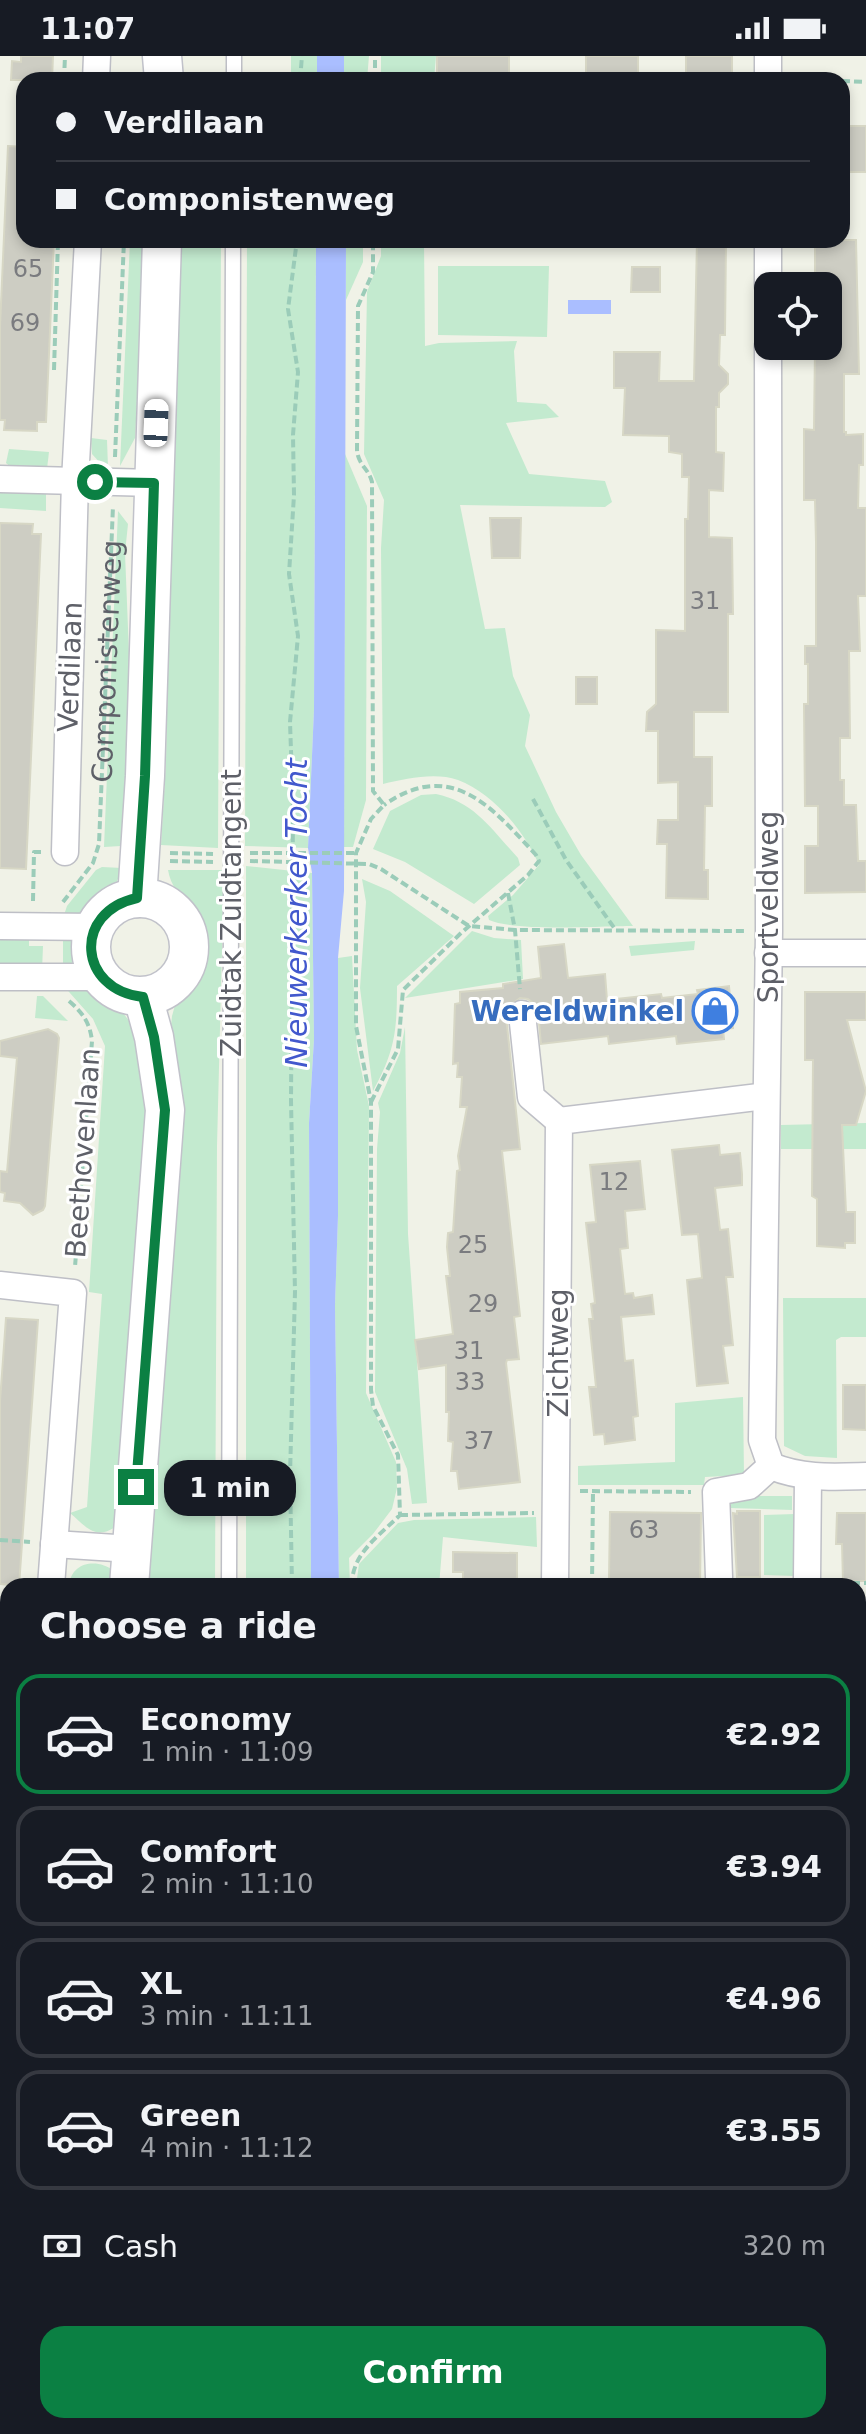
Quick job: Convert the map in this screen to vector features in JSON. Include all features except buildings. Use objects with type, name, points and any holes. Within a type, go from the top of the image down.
[{"type":"main road","name":"Componistenweg","points":[[137,898],[145,776],[162,248]]},
{"type":"main road","points":[[137,898],[166,906],[178,916],[186,929],[189,944],[188,959],[182,974],[158,993],[143,997],[114,989],[102,979],[95,966],[91,940],[95,927],[112,907],[137,898]]},
{"type":"main road","points":[[130,1568],[165,1110],[154,1037],[143,997]]},
{"type":"street","name":"Verdilaan","points":[[65,852],[75,481],[88,248]]},
{"type":"street","points":[[768,248],[768,272]]},
{"type":"street","name":"Sportveldweg","points":[[768,360],[768,942],[762,1440],[771,1466]]},
{"type":"street","points":[[0,479],[154,483]]},
{"type":"street","points":[[0,926],[95,927]]},
{"type":"street","points":[[768,942],[866,953]]},
{"type":"street","points":[[0,977],[87,977],[95,966]]},
{"type":"street","points":[[522,1014],[531,1097],[559,1121],[766,1096]]},
{"type":"street","name":"Zichtweg","points":[[555,1578],[559,1121]]},
{"type":"street","name":"Beethovenlaan","points":[[0,1285],[73,1293],[52,1578]]},
{"type":"street","points":[[719,1577],[716,1492],[749,1486],[771,1466],[808,1477],[866,1476]]},
{"type":"street","points":[[807,1578],[808,1477]]},
{"type":"street","points":[[54,1544],[130,1568]]},
{"type":"lane","name":"Zuidtak Zuidtangent","points":[[229,1578],[233,248]]},
{"type":"path","points":[[53,378],[58,248]]},
{"type":"path","name":"Componistenweg","points":[[56,926],[59,909],[94,861],[99,844],[124,248]]},
{"type":"path","points":[[292,1578],[290,1475],[295,1292],[290,701],[298,636],[289,574],[298,372],[288,309],[296,248]]},
{"type":"path","points":[[373,248],[373,272],[358,306],[357,450],[359,463],[372,482],[373,791],[384,805]]},
{"type":"path","points":[[371,1102],[398,1049],[403,990],[469,926],[528,875],[539,861],[487,804],[447,785],[432,785],[399,794],[384,805],[371,819],[356,853],[356,1026],[371,1102],[371,1390],[373,1406],[398,1455],[400,1515]]},
{"type":"path","points":[[533,799],[566,860],[616,930]]},
{"type":"path","points":[[159,853],[220,854]]},
{"type":"path","points":[[244,853],[356,853]]},
{"type":"path","points":[[160,861],[219,862]]},
{"type":"path","points":[[243,861],[356,862],[381,869],[469,926],[515,930],[616,930],[768,942]]},
{"type":"path","points":[[508,893],[515,930],[522,1014]]},
{"type":"path","name":"Beethovenlaan","points":[[56,978],[59,991],[91,1028],[92,1041],[73,1293]]},
{"type":"path","points":[[352,1578],[352,1570],[362,1553],[400,1515],[557,1503],[593,1492],[716,1492]]},
{"type":"path","points":[[592,1578],[593,1492]]},
{"type":"path","points":[[0,1540],[54,1544]]},
{"type":"green space","points":[[291,56],[317,56],[317,72],[291,72]]},
{"type":"green space","points":[[344,56],[369,56],[368,72],[344,72]]},
{"type":"green space","points":[[381,56],[436,56],[435,72],[381,72]]},
{"type":"green space","points":[[130,248],[147,248],[135,438],[120,466]]},
{"type":"green space","points":[[176,248],[221,248],[218,848],[161,845],[166,762]]},
{"type":"green space","points":[[247,248],[316,248],[314,709],[308,848],[245,846]]},
{"type":"green space","points":[[346,248],[363,248],[363,262],[346,300]]},
{"type":"green space","points":[[381,248],[424,248],[425,346],[517,341],[514,351],[517,402],[546,404],[559,417],[506,423],[529,474],[605,481],[612,502],[605,507],[460,505],[485,629],[505,628],[513,676],[530,715],[525,746],[556,812],[581,855],[633,926],[538,927],[489,920],[488,916],[513,895],[539,865],[516,827],[483,794],[458,780],[430,776],[383,784],[381,548],[384,500],[364,454],[367,292],[381,256]]},
{"type":"green space","points":[[438,266],[549,266],[547,337],[438,335]]},
{"type":"green space","points":[[91,438],[107,440],[108,467],[92,454]]},
{"type":"green space","points":[[9,449],[49,452],[47,469],[13,469],[6,463]]},
{"type":"green space","points":[[345,454],[367,506],[366,800],[353,847],[344,847]]},
{"type":"green space","points":[[0,491],[46,493],[46,511],[0,508]]},
{"type":"green space","points":[[118,511],[128,524],[125,553],[133,753],[121,846],[104,847]]},
{"type":"green space","points":[[436,794],[472,810],[518,858],[520,865],[474,904],[405,862],[373,849],[390,811],[421,795]]},
{"type":"green space","points":[[246,866],[312,873],[314,1039],[309,1123],[311,1578],[246,1578]]},
{"type":"green space","points":[[102,867],[122,868],[108,894],[83,912],[64,915],[67,906],[96,870]]},
{"type":"green space","points":[[168,870],[224,870],[217,1146],[215,1578],[71,1578],[86,1564],[100,1564],[114,1571],[172,1016],[178,1000],[197,977],[204,961],[204,931],[172,882]]},
{"type":"green space","points":[[362,879],[390,891],[454,936],[397,986],[393,1040],[373,1091],[360,988],[366,902]]},
{"type":"green space","points":[[0,931],[29,932],[29,946],[43,946],[42,971],[0,969]]},
{"type":"green space","points":[[472,931],[494,938],[521,940],[523,979],[405,998]]},
{"type":"green space","points":[[63,932],[80,932],[78,954],[82,968],[63,970]]},
{"type":"green space","points":[[695,941],[694,950],[631,956],[629,946]]},
{"type":"green space","points":[[352,956],[357,1050],[369,1106],[366,1393],[396,1462],[397,1488],[392,1509],[349,1558],[350,1578],[339,1578],[335,1306],[338,958]]},
{"type":"green space","points":[[62,984],[92,986],[106,1000],[118,1006],[132,1025],[147,1111],[120,1524],[104,1532],[92,1531],[70,1513],[87,1507],[102,1294],[89,1292],[105,1046],[93,1019]]},
{"type":"green space","points":[[37,996],[43,996],[68,1021],[35,1018]]},
{"type":"green space","points":[[405,1027],[408,1234],[427,1503],[412,1504],[407,1469],[375,1392],[378,1103],[400,1053]]},
{"type":"green space","points":[[866,1123],[866,1149],[781,1149],[781,1125]]},
{"type":"green space","points":[[783,1298],[866,1298],[866,1337],[841,1337],[836,1340],[837,1458],[805,1456],[784,1446]]},
{"type":"green space","points":[[743,1397],[744,1475],[705,1477],[704,1485],[578,1485],[578,1466],[675,1462],[675,1403]]},
{"type":"green space","points":[[729,1496],[792,1496],[792,1510],[729,1508]]},
{"type":"green space","points":[[795,1514],[794,1576],[764,1575],[764,1515]]},
{"type":"green space","points":[[536,1517],[537,1547],[443,1537],[440,1578],[357,1578],[359,1564],[398,1523]]},
{"type":"water","points":[[317,56],[344,56],[344,72],[317,72]]},
{"type":"water","points":[[316,248],[346,248],[344,891],[338,958],[335,1306],[339,1578],[311,1578],[309,1123],[314,1039],[312,873],[308,848],[314,709]]},
{"type":"water","points":[[568,300],[611,300],[611,314],[568,314]]},
{"type":"place","name":"Wereldwinkel","points":[[715,1011]]},
{"type":"route","points":[[95,482],[154,483],[145,776],[137,898],[112,907],[95,927],[91,940],[91,953],[102,979],[114,989],[143,997],[154,1037],[165,1110],[136,1487]]},
{"type":"water label","name":"Nieuwerkerker Tocht","points":[[296,913]]}]
